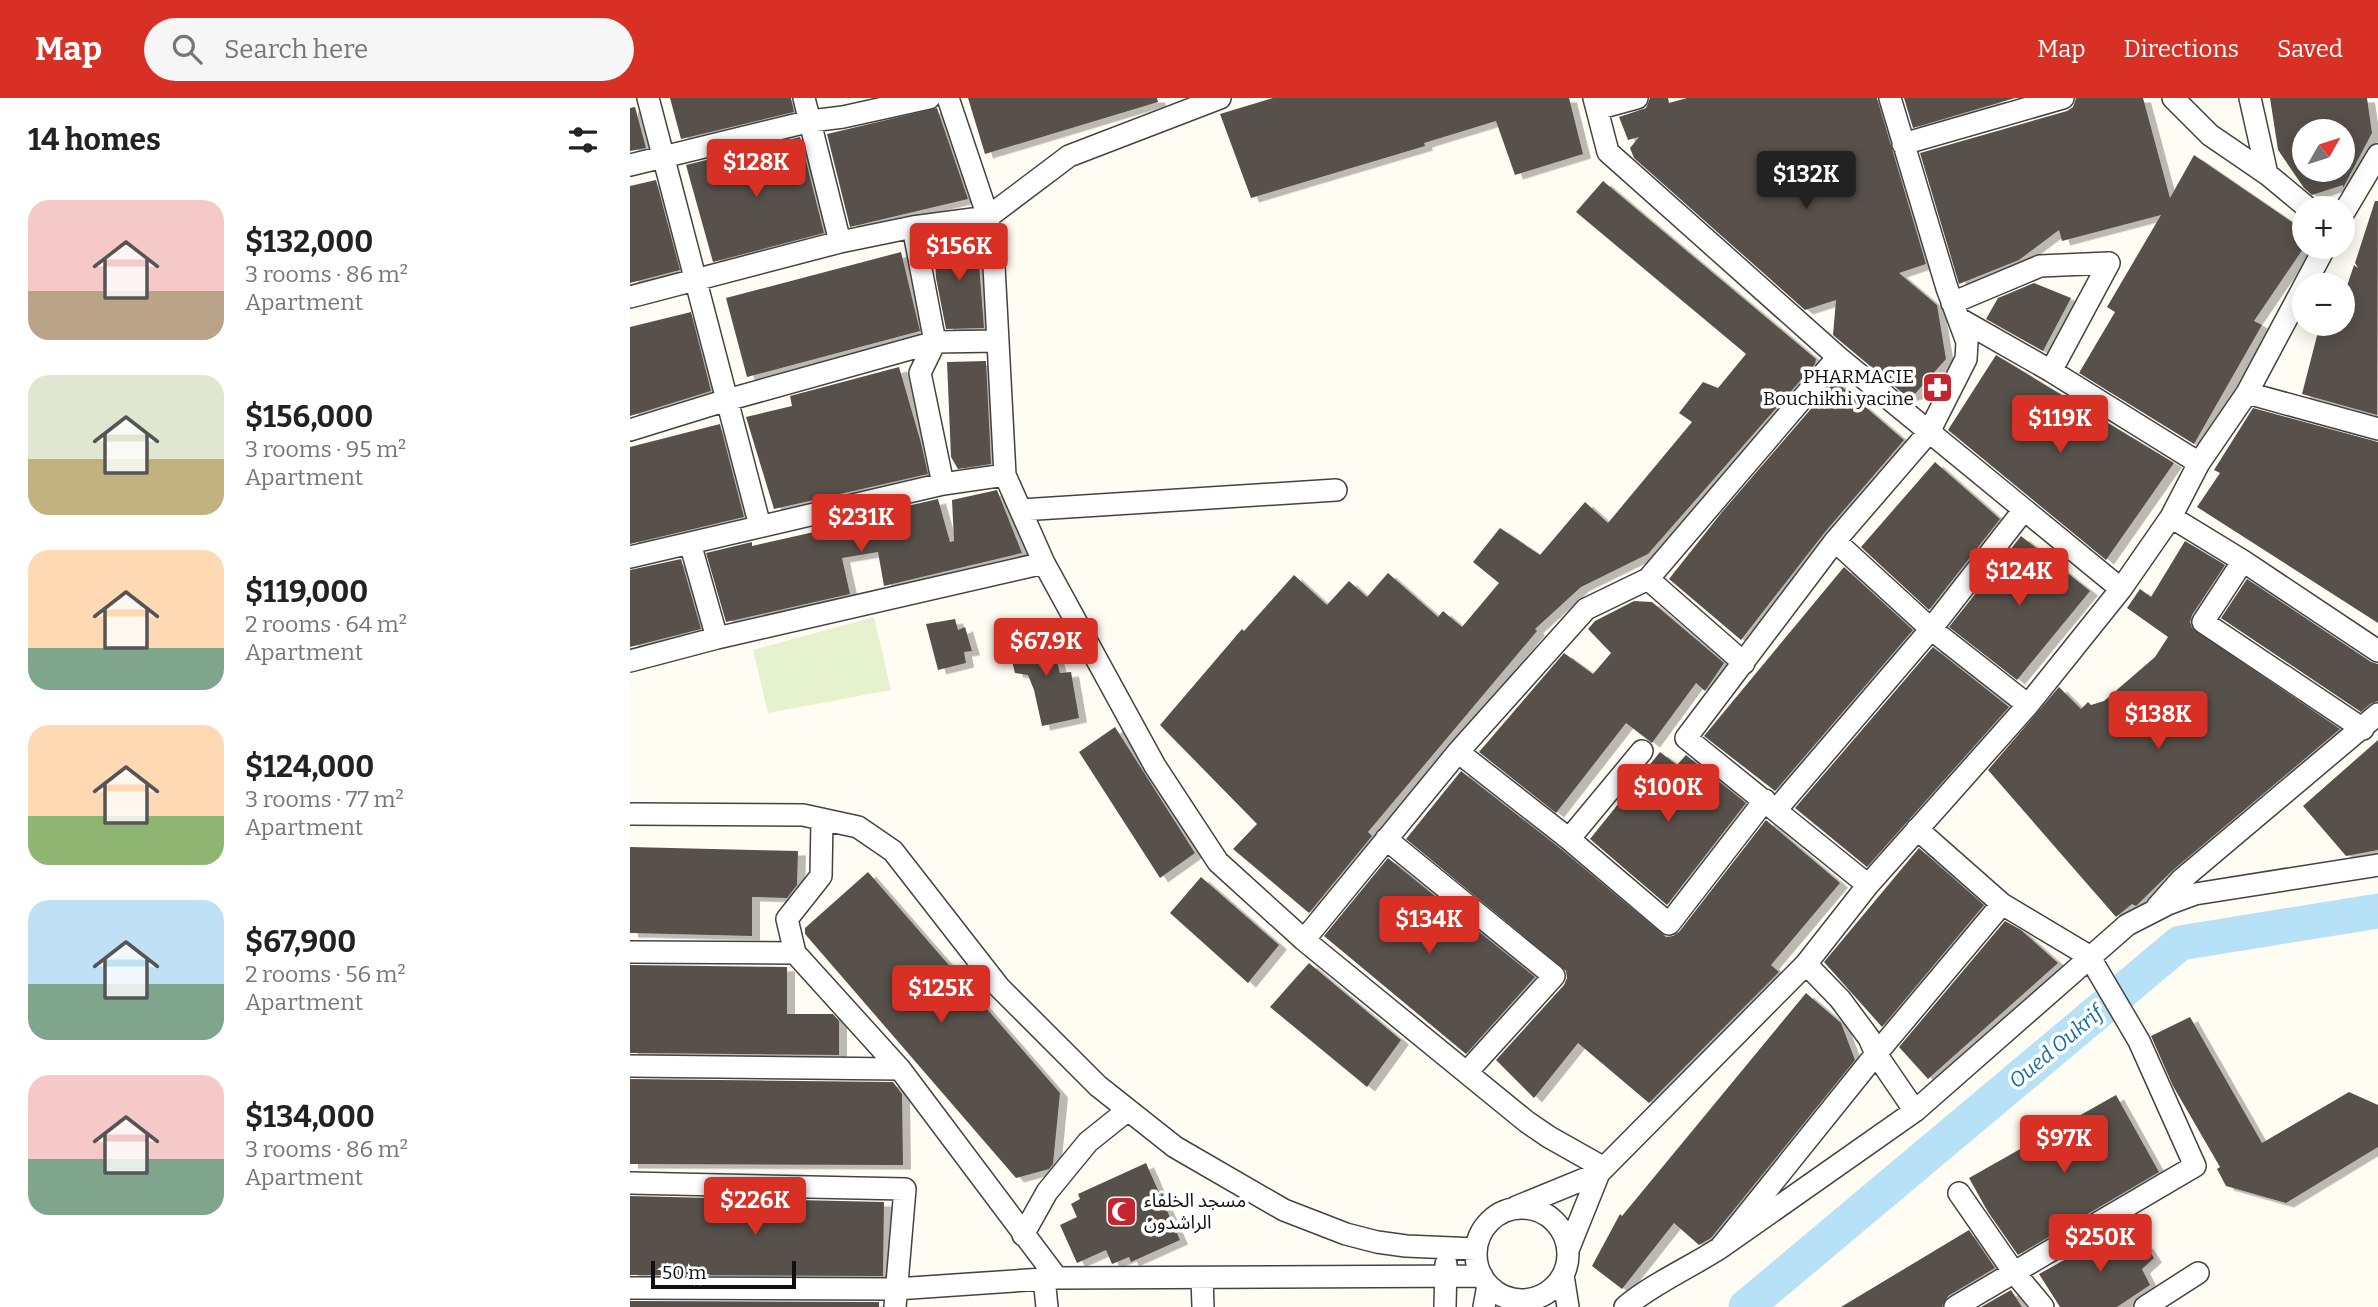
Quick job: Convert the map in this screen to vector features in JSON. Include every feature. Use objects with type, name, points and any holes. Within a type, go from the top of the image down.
[{"type":"street","points":[[648,98],[760,526]]},
{"type":"street","points":[[804,98],[841,242]]},
{"type":"street","points":[[630,165],[811,121],[843,117],[929,98]]},
{"type":"street","points":[[948,98],[988,217],[994,266],[1005,475],[1044,563],[1155,766],[1219,862],[1304,940],[1549,1138],[1601,1171]]},
{"type":"street","points":[[1637,98],[1595,103],[1608,152],[1838,357],[2121,589]]},
{"type":"street","points":[[1868,885],[1686,738],[1835,541],[1929,432],[1966,359],[1967,342],[1955,311],[1890,98]]},
{"type":"street","points":[[1903,144],[2063,98]]},
{"type":"street","points":[[2173,98],[2210,135],[2267,174],[2294,196]]},
{"type":"street","points":[[2250,98],[2267,174]]},
{"type":"street","points":[[630,297],[841,242],[913,227],[988,217],[1069,156],[1216,99]]},
{"type":"street","points":[[2354,196],[2378,155]]},
{"type":"street","points":[[913,227],[935,342],[920,373],[943,484]]},
{"type":"street","points":[[1568,1307],[1563,1275],[1568,1250],[1581,1211],[1601,1171],[1806,964],[1868,885],[2028,705],[2121,589],[2171,517],[2199,463],[2247,393],[2319,259]]},
{"type":"street","points":[[1955,311],[2040,266],[2109,263],[2051,371]]},
{"type":"street","points":[[1955,311],[2199,463]]},
{"type":"street","points":[[630,430],[935,342],[998,341]]},
{"type":"street","points":[[1304,940],[1458,752],[1586,609],[1648,579],[1838,357]]},
{"type":"street","points":[[2247,393],[2378,429]]},
{"type":"street","points":[[630,557],[943,484],[1005,475]]},
{"type":"street","points":[[1021,510],[1336,490]]},
{"type":"street","points":[[1458,752],[1569,839],[1669,924],[1770,805],[1931,629],[2023,511]]},
{"type":"street","points":[[2171,517],[2244,561],[2378,651]]},
{"type":"street","points":[[1835,541],[1931,629],[2028,705]]},
{"type":"street","points":[[690,543],[717,638]]},
{"type":"street","points":[[2244,561],[2203,622],[2363,729]]},
{"type":"street","points":[[630,661],[717,638],[1044,563]]},
{"type":"street","points":[[1648,579],[1744,663]]},
{"type":"street","points":[[2154,911],[2181,880],[2363,729],[2378,713]]},
{"type":"street","points":[[1569,839],[1642,751]]},
{"type":"street","points":[[630,814],[803,815],[858,827],[893,851],[999,987],[1098,1086],[1175,1147],[1284,1210],[1311,1222],[1377,1242],[1476,1248]]},
{"type":"street","points":[[822,819],[821,876],[787,919],[795,953],[900,1069],[1023,1235],[1051,1278],[1047,1307]]},
{"type":"street","points":[[1917,829],[2002,904],[2089,956],[2139,1041],[2195,1166],[1955,1307]]},
{"type":"street","points":[[1386,839],[1554,976],[1467,1072]]},
{"type":"street","points":[[1625,1307],[1650,1288],[1690,1268],[1720,1248],[1915,1111],[2127,925],[2195,894],[2378,865]]},
{"type":"street","points":[[1720,1248],[1876,1054],[2002,904]]},
{"type":"street","points":[[630,952],[795,953]]},
{"type":"street","points":[[1806,964],[1840,999],[1869,1038],[1876,1054],[1915,1111]]},
{"type":"street","points":[[630,1066],[900,1069]]},
{"type":"street","points":[[1023,1235],[1047,1192],[1088,1142],[1128,1110]]},
{"type":"street","points":[[1563,1275],[1550,1290],[1522,1303],[1496,1292],[1478,1267],[1476,1248],[1479,1237],[1492,1218],[1601,1171]]},
{"type":"street","points":[[630,1183],[905,1189],[896,1298]]},
{"type":"street","points":[[1959,1193],[2013,1271],[2043,1307]]},
{"type":"street","points":[[1514,1208],[1526,1208],[1550,1217],[1559,1226],[1568,1250]]},
{"type":"street","points":[[1445,1307],[1446,1248]]},
{"type":"street","points":[[2145,1307],[2198,1273]]},
{"type":"street","points":[[630,1288],[896,1298],[1051,1278],[1446,1276],[1485,1280]]},
{"type":"street","points":[[1202,1278],[1203,1307]]},
{"type":"street","points":[[1484,1307],[1485,1280]]},
{"type":"green space","points":[[874,617],[891,690],[768,713],[753,650]]},
{"type":"building","points":[[670,98],[791,98],[794,112],[681,139]]},
{"type":"building","points":[[968,98],[1157,98],[1158,102],[985,154]]},
{"type":"building","points":[[1273,98],[1569,98],[1583,154],[1515,175],[1496,121],[1424,143],[1425,146],[1251,198],[1220,114]]},
{"type":"building","points":[[1650,98],[1668,98],[1669,103],[1687,98],[1877,98],[1926,264],[1899,273],[1937,305],[1946,359],[1914,395],[1907,397],[1833,335],[1836,300],[1805,310],[1634,158],[1630,148],[1639,137],[1628,140],[1619,117],[1646,108]]},
{"type":"building","points":[[1904,98],[2015,98],[1913,128]]},
{"type":"building","points":[[2076,98],[2143,98],[2170,198],[2194,155],[2292,222],[2292,259],[2296,259],[2254,321],[2262,325],[2194,444],[2079,373],[2115,312],[2107,307],[2161,215],[2062,241],[2059,230],[2019,260],[1959,284],[1920,153],[2067,111],[2073,107]]},
{"type":"building","points":[[2270,98],[2367,98],[2372,133],[2356,163],[2356,119],[2292,119],[2292,170],[2278,150]]},
{"type":"building","points":[[635,107],[646,148],[630,151],[630,108]]},
{"type":"building","points":[[937,108],[968,199],[850,227],[827,134]]},
{"type":"building","points":[[800,137],[824,233],[713,262],[686,165]]},
{"type":"building","points":[[656,180],[680,270],[630,283],[630,186]]},
{"type":"building","points":[[1603,181],[1816,359],[1815,364],[1648,554],[1581,587],[1535,629],[1537,631],[1368,832],[1372,836],[1309,913],[1233,849],[1257,824],[1160,725],[1242,629],[1244,631],[1294,575],[1327,605],[1349,581],[1367,597],[1388,573],[1438,617],[1443,611],[1462,627],[1499,583],[1473,562],[1500,528],[1540,555],[1585,502],[1608,523],[1692,422],[1679,413],[1703,382],[1718,388],[1746,354],[1576,212]]},
{"type":"building","points":[[2300,182],[2346,182],[2343,188],[2343,185],[2312,195]]},
{"type":"building","points":[[2375,201],[2378,201],[2377,415],[2302,394],[2317,336],[2355,336],[2355,273],[2351,273],[2354,265],[2358,268],[2355,263]]},
{"type":"building","points":[[977,238],[984,328],[946,329],[936,278],[934,240]]},
{"type":"building","points":[[901,252],[920,331],[747,377],[726,298]]},
{"type":"building","points":[[2034,283],[2071,298],[2043,351],[1986,319],[1998,298]]},
{"type":"building","points":[[691,312],[711,391],[630,416],[630,327]]},
{"type":"building","points":[[1996,355],[2174,463],[2106,560],[1948,430]]},
{"type":"building","points":[[986,361],[991,464],[958,469],[951,457],[947,362]]},
{"type":"building","points":[[899,367],[928,474],[774,509],[746,417],[792,406],[790,396]]},
{"type":"building","points":[[1835,381],[1904,440],[1825,532],[1741,640],[1669,579],[1722,512]]},
{"type":"building","points":[[2253,408],[2378,442],[2378,623],[2197,507],[2220,473],[2214,470]]},
{"type":"building","points":[[720,424],[744,517],[630,544],[630,447]]},
{"type":"building","points":[[1935,462],[2000,519],[1929,610],[1861,547]]},
{"type":"building","points":[[997,490],[1022,553],[884,586],[878,552],[842,558],[850,594],[726,622],[706,553],[752,542],[752,546],[854,523],[854,518],[938,499],[950,542],[954,541],[952,500]]},
{"type":"building","points":[[2021,536],[2090,591],[2017,680],[1949,627]]},
{"type":"building","points":[[2185,541],[2225,565],[2192,615],[2192,628],[2340,729],[2173,870],[2136,906],[2132,904],[2116,917],[1988,770],[2059,687],[2081,709],[2088,702],[2091,705],[2104,701],[2155,657],[2168,637],[2127,608],[2140,589],[2151,597]]},
{"type":"building","points":[[681,559],[701,629],[630,647],[630,570]]},
{"type":"building","points":[[1844,567],[1913,630],[1775,791],[1704,736]]},
{"type":"building","points":[[2247,579],[2371,662],[2378,664],[2378,701],[2361,712],[2221,618]]},
{"type":"building","points":[[1634,601],[1652,602],[1724,663],[1705,691],[1696,683],[1652,743],[1626,723],[1556,813],[1479,752],[1564,653],[1593,674],[1611,653],[1588,629],[1595,621]]},
{"type":"building","points":[[955,619],[958,630],[965,627],[972,651],[964,652],[966,663],[938,670],[926,624]]},
{"type":"building","points":[[1049,632],[1060,673],[1071,672],[1079,718],[1042,726],[1028,675],[1015,673],[1009,649],[1018,648],[1017,636]]},
{"type":"building","points":[[1933,647],[2009,707],[1867,867],[1795,808]]},
{"type":"building","points":[[1115,727],[1195,853],[1160,878],[1079,752]]},
{"type":"building","points":[[2378,740],[2378,850],[2346,856],[2303,806]]},
{"type":"building","points":[[1660,752],[1677,765],[1686,755],[1746,803],[1667,905],[1590,839]]},
{"type":"building","points":[[1461,771],[1561,849],[1666,937],[1679,932],[1766,820],[1840,883],[1771,965],[1779,972],[1649,1103],[1578,1043],[1534,1098],[1496,1060],[1564,985],[1566,971],[1406,839]]},
{"type":"building","points":[[630,847],[798,851],[797,885],[787,898],[752,897],[752,936],[630,933]]},
{"type":"building","points":[[1919,848],[1984,905],[1882,1027],[1824,962]]},
{"type":"building","points":[[1388,858],[1535,977],[1466,1054],[1324,936]]},
{"type":"building","points":[[868,872],[1060,1093],[1053,1164],[1049,1169],[1016,1178],[805,934],[805,928]]},
{"type":"building","points":[[1201,877],[1279,945],[1248,983],[1170,913]]},
{"type":"building","points":[[2005,921],[2021,930],[2058,963],[1928,1079],[1899,1047]]},
{"type":"building","points":[[1309,963],[1401,1040],[1367,1087],[1270,1007]]},
{"type":"building","points":[[630,965],[787,967],[787,1014],[833,1014],[839,1021],[839,1055],[630,1053]]},
{"type":"building","points":[[1806,993],[1841,1023],[1855,1060],[1711,1238],[1699,1245],[1674,1223],[1622,1289],[1592,1266],[1620,1214],[1622,1216]]},
{"type":"building","points":[[2190,1017],[2262,1143],[2349,1092],[2378,1105],[2378,1147],[2286,1203],[2226,1186],[2217,1169],[2220,1167],[2173,1086],[2151,1036]]},
{"type":"building","points":[[630,1079],[893,1082],[902,1094],[903,1165],[630,1164]]},
{"type":"building","points":[[2116,1095],[2159,1172],[2018,1255],[1988,1212],[1969,1178]]},
{"type":"building","name":"مسجد الخلفاء الراشدون","points":[[1146,1163],[1180,1240],[1131,1262],[1129,1257],[1112,1264],[1106,1250],[1077,1263],[1060,1225],[1077,1217],[1071,1204],[1080,1199],[1078,1194]]},
{"type":"building","points":[[630,1196],[884,1202],[883,1276],[630,1275]]},
{"type":"building","points":[[2124,1227],[2137,1249],[2145,1244],[2154,1258],[2142,1269],[2150,1285],[2117,1307],[2060,1307],[2039,1274]]},
{"type":"building","points":[[1969,1230],[1995,1268],[1948,1296],[1942,1307],[1841,1307]]},
{"type":"building","points":[[2011,1290],[2022,1307],[1981,1307]]},
{"type":"building","points":[[630,1301],[879,1302],[879,1307],[630,1307]]},
{"type":"waterway","name":"Oued Oukrif","points":[[1746,1307],[2180,943],[2378,911]]},
{"type":"place","name":"PHARMACIE Bouchikhi yacine","points":[[1937,387]]},
{"type":"place","name":"مسجد الخلفاء الراشدون","points":[[1121,1211]]}]
